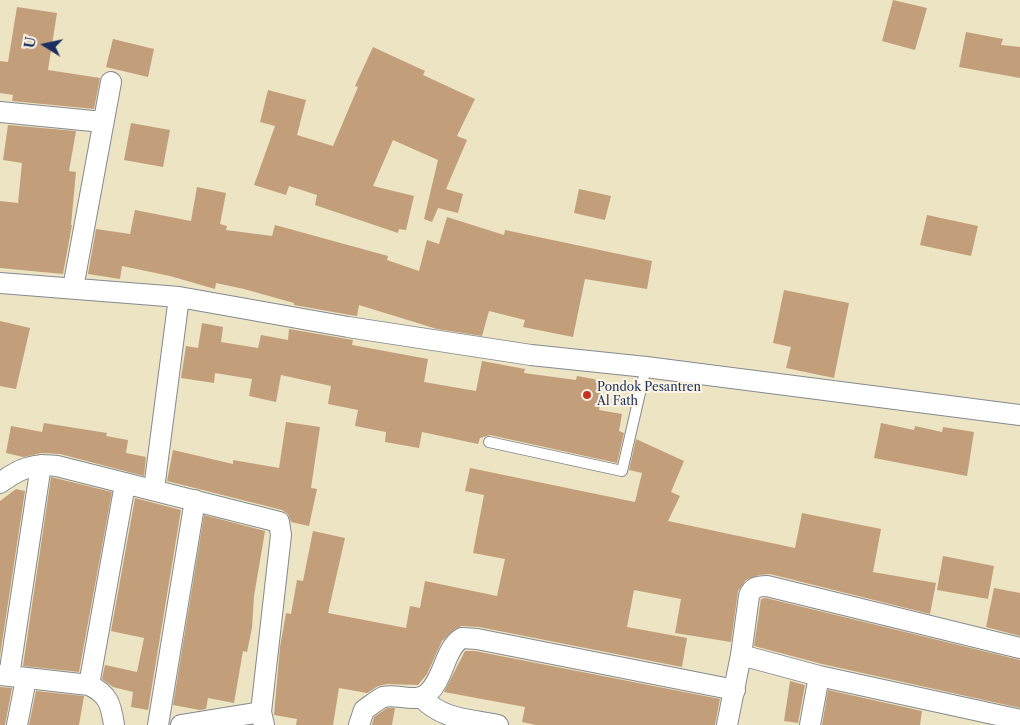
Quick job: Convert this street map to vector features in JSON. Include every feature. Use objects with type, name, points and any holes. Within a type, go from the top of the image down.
[{"type":"street","points":[[73,288],[111,82]]},
{"type":"street","points":[[0,112],[103,122]]},
{"type":"street","points":[[0,283],[179,297],[348,327],[531,355],[646,367],[1020,415]]},
{"type":"street","points":[[154,489],[179,297]]},
{"type":"street","points":[[0,483],[19,469],[41,465],[74,469],[125,484],[154,489],[274,520],[281,524],[282,535],[263,719],[181,725]]},
{"type":"street","points":[[18,725],[12,677],[41,465]]},
{"type":"street","points":[[89,685],[125,484]]},
{"type":"street","points":[[158,725],[195,500]]},
{"type":"street","points":[[727,725],[741,655],[749,596],[753,590],[760,586],[895,616],[1020,648]]},
{"type":"street","points":[[360,725],[364,710],[381,698],[422,697],[428,693],[439,680],[456,642],[466,638],[735,690]]},
{"type":"street","points":[[741,655],[819,676],[1017,717]]},
{"type":"street","points":[[810,725],[819,676]]},
{"type":"street","points":[[12,677],[89,685],[100,690],[108,698],[114,725]]},
{"type":"street","points":[[422,697],[431,707],[443,715],[498,725]]},
{"type":"lane","points":[[489,442],[622,472],[646,367]]},
{"type":"building","points":[[893,0],[927,8],[915,50],[882,41]]},
{"type":"building","points":[[17,7],[57,13],[48,70],[100,78],[94,109],[12,101],[13,95],[0,93],[0,61],[8,62]]},
{"type":"building","points":[[966,32],[1003,39],[1001,45],[1020,47],[1020,78],[959,67]]},
{"type":"building","points":[[113,39],[154,49],[148,77],[106,67]]},
{"type":"building","points":[[373,47],[425,71],[423,75],[475,99],[457,136],[467,140],[446,189],[463,194],[458,213],[438,208],[432,222],[424,219],[438,160],[393,140],[373,186],[414,196],[406,230],[399,229],[398,233],[315,205],[317,195],[289,186],[286,195],[254,185],[275,126],[260,122],[268,90],[306,100],[297,135],[333,146],[358,87],[355,86]]},
{"type":"building","points":[[131,123],[170,130],[163,167],[124,160]]},
{"type":"building","points":[[8,125],[76,131],[69,171],[76,172],[72,225],[63,274],[0,268],[0,201],[18,203],[22,163],[3,160]]},
{"type":"building","points":[[197,187],[226,193],[220,224],[227,226],[226,230],[272,236],[275,225],[388,256],[387,260],[419,271],[427,240],[439,244],[447,217],[504,235],[505,230],[652,261],[647,289],[585,279],[573,337],[523,327],[525,320],[489,311],[482,336],[437,329],[359,305],[357,316],[350,315],[294,305],[294,303],[244,289],[216,283],[215,289],[170,276],[122,266],[120,279],[88,274],[96,229],[130,234],[135,210],[191,221]]},
{"type":"building","points":[[579,189],[611,196],[605,220],[574,213]]},
{"type":"building","points":[[927,215],[978,226],[971,256],[920,245]]},
{"type":"building","points":[[784,290],[849,303],[834,378],[786,368],[791,347],[773,343]]},
{"type":"building","points":[[0,321],[30,328],[16,389],[0,386]]},
{"type":"building","points":[[202,323],[223,327],[221,342],[258,348],[261,335],[288,340],[289,329],[353,340],[352,345],[428,359],[424,382],[476,391],[482,361],[525,369],[524,373],[576,380],[577,376],[604,381],[599,410],[622,414],[619,431],[624,433],[617,463],[490,435],[480,438],[478,444],[422,432],[419,448],[385,442],[386,432],[355,426],[358,410],[328,404],[331,386],[281,375],[276,402],[249,396],[252,379],[215,373],[214,383],[181,378],[186,346],[198,348]]},
{"type":"building","points":[[286,422],[320,427],[311,488],[317,489],[309,526],[291,522],[288,514],[282,510],[167,481],[173,450],[233,464],[233,460],[279,468]]},
{"type":"building","points":[[44,423],[107,433],[106,436],[128,440],[126,453],[146,457],[144,476],[60,454],[42,453],[23,457],[6,453],[11,426],[42,432]]},
{"type":"building","points":[[881,423],[914,430],[915,426],[942,432],[943,427],[974,432],[967,476],[874,458]]},
{"type":"building","points":[[636,439],[684,461],[671,492],[680,496],[668,521],[795,548],[802,513],[881,529],[873,572],[936,583],[930,614],[770,574],[759,575],[746,580],[738,591],[731,642],[675,633],[681,599],[634,590],[627,627],[687,638],[682,667],[479,627],[462,626],[455,629],[442,641],[427,674],[418,685],[387,684],[378,686],[367,693],[339,688],[333,725],[296,725],[297,719],[274,715],[280,647],[286,613],[291,614],[297,580],[303,581],[313,531],[345,538],[328,613],[406,628],[410,606],[420,608],[425,581],[497,596],[505,559],[473,553],[484,495],[465,491],[470,468],[635,502],[642,473],[629,470]]},
{"type":"building","points":[[51,477],[112,492],[79,672],[23,666]]},
{"type":"building","points":[[16,489],[25,491],[0,656],[0,501]]},
{"type":"building","points":[[135,498],[181,510],[148,710],[131,707],[133,692],[113,687],[102,679],[105,665],[137,672],[144,638],[111,631]]},
{"type":"building","points":[[204,515],[265,531],[254,596],[252,628],[247,652],[243,651],[234,703],[208,698],[206,709],[200,710],[173,705]]},
{"type":"building","points":[[943,556],[994,566],[988,599],[937,590]]},
{"type":"building","points":[[994,588],[1020,593],[1020,636],[986,627]]},
{"type":"building","points":[[766,598],[1020,660],[1020,708],[822,664],[754,646],[761,599]]},
{"type":"building","points":[[465,651],[475,651],[720,699],[715,725],[536,725],[522,722],[525,707],[444,692]]},
{"type":"building","points":[[790,681],[805,685],[798,723],[784,721]]},
{"type":"building","points":[[0,687],[12,688],[5,725],[0,725]]},
{"type":"building","points":[[828,690],[922,711],[920,725],[822,725]]},
{"type":"building","points":[[36,691],[84,696],[79,725],[29,725]]},
{"type":"building","points":[[387,708],[395,708],[392,725],[372,725],[374,717]]},
{"type":"place","name":"Pondok Pesantren Al Fath","points":[[587,395]]}]
